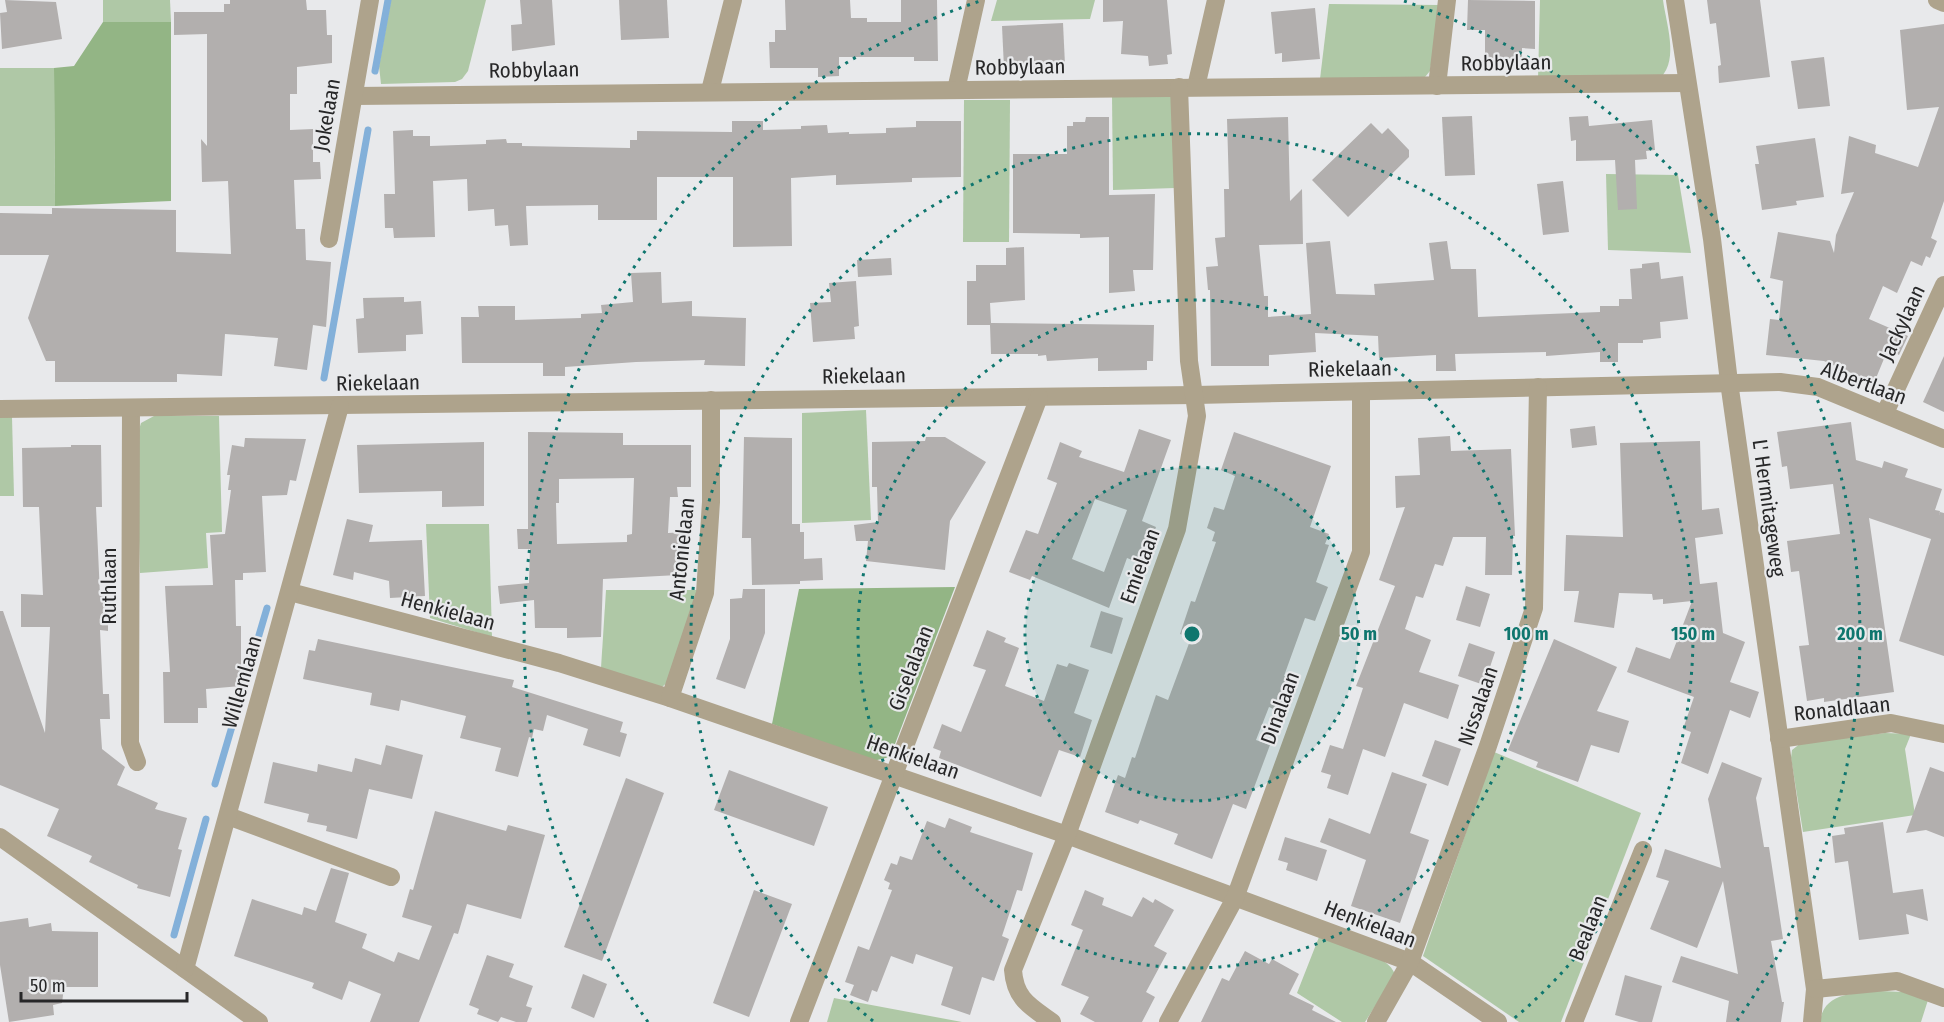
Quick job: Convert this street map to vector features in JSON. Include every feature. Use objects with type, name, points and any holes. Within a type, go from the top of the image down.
[{"type":"street","name":"Jokelaan","points":[[329,239],[370,0]]},
{"type":"street","points":[[710,91],[733,0]]},
{"type":"street","points":[[956,90],[976,0]]},
{"type":"street","name":"Emielaan","points":[[1052,1022],[1027,1004],[1015,989],[1013,970],[1067,835],[1177,529],[1197,416],[1196,395],[1189,361],[1187,87],[1216,0]]},
{"type":"street","points":[[1437,86],[1447,0]]},
{"type":"street","name":"L' Hermitageweg","points":[[1675,0],[1712,239],[1729,382],[1815,989],[1812,1022]]},
{"type":"street","points":[[1936,0],[1944,3]]},
{"type":"street","name":"Robbylaan","points":[[354,96],[1687,83]]},
{"type":"street","name":"Jackylaan","points":[[1885,413],[1944,285]]},
{"type":"street","name":"Riekelaan","points":[[0,409],[1196,395],[1729,382]]},
{"type":"street","name":"Albertlaan","points":[[1729,382],[1780,382],[1818,387],[1885,413],[1944,440]]},
{"type":"street","name":"Nissalaan","points":[[1376,1022],[1410,962],[1488,746],[1534,608],[1538,387]]},
{"type":"street","name":"Dinalaan","points":[[1168,1022],[1235,898],[1361,552],[1361,392]]},
{"type":"street","name":"Giselalaan","points":[[799,1022],[1039,397]]},
{"type":"street","name":"Antonielaan","points":[[670,698],[705,593],[711,502],[711,400]]},
{"type":"street","name":"Willemlaan","points":[[185,969],[340,406]]},
{"type":"street","name":"Ruthlaan","points":[[131,408],[130,743],[137,762]]},
{"type":"street","name":"Henkielaan","points":[[290,592],[559,663],[895,774],[1067,835],[1410,962],[1498,1022]]},
{"type":"street","name":"Ronaldlaan","points":[[1779,739],[1891,723],[1944,734]]},
{"type":"street","points":[[228,816],[391,877]]},
{"type":"street","points":[[0,837],[259,1022]]},
{"type":"street","name":"Bealaan","points":[[1574,1022],[1643,850]]},
{"type":"street","points":[[1815,989],[1897,981],[1944,998]]},
{"type":"green space","points":[[103,0],[170,0],[171,22],[103,22]]},
{"type":"green space","points":[[391,0],[486,0],[468,71],[462,79],[455,82],[381,84],[379,66]]},
{"type":"green space","points":[[997,0],[1095,0],[1090,19],[991,21]]},
{"type":"green space","points":[[1540,0],[1663,0],[1670,40],[1669,61],[1666,69],[1661,77],[1538,79]]},
{"type":"green space","points":[[1329,4],[1440,5],[1430,71],[1425,77],[1320,79]]},
{"type":"green space","points":[[103,22],[171,22],[171,201],[55,206],[54,68],[74,66]]},
{"type":"green space","points":[[0,68],[54,68],[55,206],[0,206]]},
{"type":"green space","points":[[1112,96],[1171,97],[1175,188],[1113,190]]},
{"type":"green space","points":[[964,100],[1010,100],[1009,242],[963,242]]},
{"type":"green space","points":[[1606,174],[1678,175],[1691,253],[1608,250]]},
{"type":"green space","points":[[866,410],[871,520],[802,523],[802,413]]},
{"type":"green space","points":[[154,416],[219,416],[222,532],[206,533],[208,568],[140,573],[136,440],[141,423]]},
{"type":"green space","points":[[0,417],[12,417],[14,496],[0,496]]},
{"type":"green space","points":[[426,524],[489,524],[492,637],[430,618]]},
{"type":"green space","points":[[955,587],[890,757],[873,761],[772,724],[799,589]]},
{"type":"green space","points":[[606,590],[698,590],[670,680],[662,687],[601,668]]},
{"type":"green space","points":[[1885,733],[1911,734],[1905,749],[1915,815],[1803,832],[1791,758],[1792,750],[1801,743]]},
{"type":"green space","points":[[1494,752],[1641,813],[1561,1022],[1519,1022],[1423,956]]},
{"type":"green space","points":[[1319,937],[1374,955],[1384,961],[1395,975],[1365,1022],[1342,1022],[1297,993]]},
{"type":"green space","points":[[1880,991],[1903,992],[1928,1000],[1921,1022],[1820,1022],[1823,1012],[1834,999],[1851,994]]},
{"type":"green space","points":[[834,998],[962,1022],[827,1022]]},
{"type":"building","points":[[5,0],[56,2],[62,39],[2,49],[0,13],[7,12]]},
{"type":"building","points":[[230,0],[306,0],[307,10],[326,10],[327,35],[332,35],[332,63],[297,67],[297,94],[290,94],[290,130],[313,129],[313,162],[320,162],[321,179],[294,180],[296,229],[305,229],[306,260],[331,262],[326,327],[313,325],[307,370],[274,366],[278,338],[225,334],[222,376],[177,374],[177,382],[55,382],[55,361],[46,361],[28,318],[49,255],[0,255],[0,213],[52,214],[52,208],[176,210],[176,252],[231,254],[228,181],[202,182],[201,139],[207,146],[207,34],[174,35],[174,12],[224,12],[224,4],[230,4]]},
{"type":"building","points":[[520,0],[552,0],[555,45],[512,51],[511,25],[522,24]]},
{"type":"building","points":[[619,0],[667,0],[669,38],[621,40]]},
{"type":"building","points":[[785,0],[850,0],[851,18],[867,18],[867,22],[901,22],[901,0],[937,0],[938,61],[914,61],[914,57],[839,57],[839,76],[818,77],[818,68],[770,68],[769,42],[775,42],[775,30],[786,30]]},
{"type":"building","points":[[1103,0],[1167,0],[1172,54],[1167,55],[1168,64],[1149,66],[1148,56],[1121,54],[1123,21],[1103,22]]},
{"type":"building","points":[[1468,0],[1535,1],[1535,49],[1522,48],[1522,59],[1485,58],[1485,30],[1467,30]]},
{"type":"building","points":[[1707,0],[1760,0],[1770,77],[1719,83],[1718,66],[1721,65],[1716,23],[1710,24]]},
{"type":"building","points":[[1315,8],[1320,59],[1282,62],[1282,53],[1275,54],[1271,12]]},
{"type":"building","points":[[1063,23],[1065,65],[1004,68],[1002,26]]},
{"type":"building","points":[[1944,24],[1944,201],[1931,238],[1937,241],[1930,258],[1926,256],[1922,266],[1911,261],[1897,293],[1883,286],[1869,319],[1908,336],[1899,355],[1888,349],[1874,383],[1824,361],[1766,355],[1770,319],[1779,320],[1783,281],[1770,278],[1778,232],[1830,241],[1834,253],[1836,235],[1854,192],[1841,194],[1849,136],[1876,145],[1875,153],[1918,167],[1939,107],[1907,110],[1900,30]]},
{"type":"building","points":[[1824,57],[1830,106],[1798,109],[1791,61]]},
{"type":"building","points":[[1472,116],[1475,175],[1445,176],[1442,117]]},
{"type":"building","points":[[1588,116],[1589,126],[1652,120],[1655,150],[1646,151],[1647,159],[1635,160],[1637,209],[1618,210],[1615,160],[1576,161],[1576,140],[1571,141],[1569,117]]},
{"type":"building","points":[[1086,117],[1109,117],[1109,195],[1155,194],[1153,270],[1133,270],[1135,291],[1109,293],[1109,237],[1080,238],[1080,234],[1013,233],[1013,154],[1067,154],[1067,126],[1073,126],[1073,122],[1085,122]]},
{"type":"building","points":[[1288,117],[1290,201],[1302,189],[1303,244],[1259,245],[1264,296],[1268,296],[1268,317],[1311,314],[1306,243],[1330,241],[1336,294],[1375,295],[1374,284],[1434,280],[1429,243],[1447,241],[1451,269],[1476,269],[1478,317],[1600,312],[1600,306],[1619,306],[1619,299],[1632,299],[1630,269],[1642,268],[1642,264],[1659,262],[1661,279],[1683,276],[1688,319],[1660,322],[1661,338],[1643,340],[1643,343],[1618,343],[1618,362],[1600,362],[1600,352],[1546,356],[1546,352],[1455,354],[1456,371],[1436,371],[1436,355],[1379,358],[1378,336],[1315,333],[1316,352],[1269,355],[1269,366],[1211,366],[1210,290],[1208,290],[1206,267],[1218,266],[1215,238],[1225,237],[1224,189],[1229,189],[1227,119]]},
{"type":"building","points":[[732,121],[763,121],[763,130],[801,129],[801,126],[827,125],[828,133],[849,132],[849,134],[886,133],[886,128],[916,127],[916,121],[961,121],[961,177],[912,178],[912,182],[836,185],[836,175],[791,178],[792,246],[733,247],[733,177],[657,177],[657,220],[598,220],[598,205],[526,206],[528,245],[510,246],[508,225],[495,226],[494,209],[468,211],[467,179],[433,181],[435,237],[394,238],[393,228],[385,228],[384,194],[395,194],[393,131],[413,130],[413,136],[430,136],[430,146],[486,144],[486,140],[506,139],[507,143],[522,143],[522,146],[630,148],[630,140],[637,140],[637,131],[732,132]]},
{"type":"building","points":[[1371,123],[1382,134],[1388,128],[1409,150],[1409,157],[1348,217],[1312,180]]},
{"type":"building","points":[[1815,138],[1824,197],[1796,201],[1797,205],[1762,210],[1755,164],[1759,164],[1756,146]]},
{"type":"building","points":[[1563,181],[1569,232],[1543,235],[1537,184]]},
{"type":"building","points":[[1024,247],[1025,300],[990,303],[991,323],[1154,325],[1153,361],[1147,361],[1147,370],[1098,371],[1098,358],[1047,361],[1046,355],[1038,356],[1038,354],[991,354],[990,325],[967,325],[967,281],[976,281],[976,265],[1006,265],[1006,248]]},
{"type":"building","points":[[891,258],[892,275],[858,277],[857,260]]},
{"type":"building","points":[[661,272],[662,303],[692,301],[692,316],[746,318],[745,366],[704,365],[705,360],[636,362],[565,367],[565,376],[543,376],[543,363],[462,363],[461,317],[479,317],[478,306],[515,306],[515,320],[581,318],[581,314],[602,313],[601,305],[633,302],[631,273]]},
{"type":"building","points":[[856,281],[859,326],[854,327],[855,339],[813,342],[810,303],[831,302],[829,283]]},
{"type":"building","points":[[404,297],[404,302],[421,301],[423,334],[406,335],[406,351],[358,353],[356,319],[364,318],[363,298]]},
{"type":"building","points":[[1944,356],[1944,412],[1923,402]]},
{"type":"building","points":[[1851,422],[1856,460],[1882,468],[1884,461],[1908,469],[1905,477],[1942,489],[1935,510],[1940,511],[1939,515],[1940,512],[1944,513],[1944,656],[1899,641],[1931,539],[1869,518],[1894,692],[1824,702],[1824,698],[1807,701],[1799,646],[1809,645],[1799,571],[1791,572],[1787,541],[1840,534],[1833,484],[1790,489],[1787,466],[1782,467],[1777,432]]},
{"type":"building","points":[[1595,426],[1597,445],[1572,448],[1570,429]]},
{"type":"building","points":[[1139,429],[1171,440],[1142,521],[1156,527],[1142,564],[1127,558],[1109,608],[1032,576],[1030,580],[1009,572],[1026,530],[1038,534],[1057,483],[1047,479],[1060,442],[1082,451],[1079,457],[1124,472]],"holes":[[[1095,499],[1127,510],[1104,572],[1072,559]]]},
{"type":"building","points":[[528,432],[623,433],[623,445],[691,445],[691,487],[677,487],[678,497],[670,497],[668,533],[685,532],[686,564],[677,564],[678,575],[603,579],[601,637],[567,638],[567,628],[535,628],[534,600],[500,604],[498,586],[529,583],[530,549],[518,549],[517,529],[528,529]],"holes":[[[634,478],[632,534],[627,535],[627,542],[557,544],[556,503],[559,503],[559,479]]]},
{"type":"building","points":[[1234,432],[1331,466],[1310,527],[1329,534],[1325,544],[1329,545],[1316,582],[1328,587],[1315,621],[1305,618],[1284,676],[1292,679],[1280,712],[1269,707],[1256,740],[1270,745],[1246,809],[1233,804],[1212,859],[1174,844],[1178,834],[1140,820],[1138,824],[1105,812],[1118,775],[1125,778],[1132,757],[1135,758],[1156,695],[1168,700],[1191,638],[1180,634],[1191,601],[1195,602],[1216,542],[1212,541],[1215,532],[1207,528],[1214,507],[1224,510],[1235,476],[1221,470]]},
{"type":"building","points":[[1450,436],[1451,451],[1511,449],[1515,536],[1513,536],[1512,575],[1485,575],[1486,537],[1453,537],[1443,566],[1435,564],[1423,598],[1416,596],[1405,629],[1431,640],[1419,672],[1459,685],[1448,719],[1404,703],[1385,757],[1363,749],[1348,795],[1327,788],[1331,775],[1321,772],[1330,745],[1343,749],[1363,688],[1356,686],[1395,586],[1379,580],[1405,507],[1396,508],[1395,476],[1420,475],[1418,438]]},
{"type":"building","points":[[744,437],[792,438],[792,524],[800,524],[800,532],[804,532],[804,559],[822,558],[823,580],[800,581],[800,584],[752,585],[751,538],[742,538]]},
{"type":"building","points":[[926,437],[945,437],[986,462],[950,521],[945,570],[866,561],[868,541],[856,541],[854,525],[878,522],[877,487],[872,487],[872,442],[925,441]]},
{"type":"building","points":[[245,438],[306,439],[296,481],[290,480],[287,495],[262,496],[266,572],[243,573],[243,580],[235,580],[236,626],[241,626],[241,686],[206,689],[207,708],[198,708],[198,723],[164,723],[163,672],[170,672],[165,586],[213,585],[210,535],[225,534],[231,490],[228,490],[230,475],[227,475],[232,445],[244,447]]},
{"type":"building","points":[[1700,441],[1702,510],[1719,508],[1723,534],[1695,538],[1700,584],[1717,582],[1723,633],[1745,642],[1730,682],[1759,692],[1750,718],[1730,710],[1708,774],[1681,763],[1691,732],[1683,729],[1694,697],[1627,672],[1636,647],[1670,659],[1692,601],[1663,604],[1663,599],[1653,600],[1652,594],[1619,593],[1614,628],[1574,622],[1579,591],[1564,591],[1566,535],[1623,537],[1620,443]]},
{"type":"building","points":[[484,442],[484,506],[442,507],[442,491],[359,493],[357,445]]},
{"type":"building","points":[[71,445],[101,445],[102,507],[96,507],[100,595],[108,595],[108,631],[100,630],[103,694],[109,694],[110,719],[100,719],[102,749],[125,767],[117,785],[158,803],[155,809],[187,818],[178,849],[182,850],[170,897],[137,888],[138,885],[89,862],[92,856],[47,836],[59,809],[0,785],[0,611],[3,611],[45,733],[50,627],[21,627],[21,594],[43,595],[39,507],[23,507],[22,448],[71,447]]},
{"type":"building","points":[[347,519],[373,525],[369,542],[422,540],[425,596],[390,598],[389,581],[354,572],[353,580],[333,575]]},
{"type":"building","points":[[1466,586],[1490,594],[1480,627],[1456,620]]},
{"type":"building","points":[[743,589],[765,589],[765,633],[745,689],[716,679],[730,639],[730,599],[742,598]]},
{"type":"building","points":[[1101,611],[1123,618],[1112,654],[1090,647]]},
{"type":"building","points":[[987,630],[1006,638],[1004,642],[1019,648],[1005,686],[1044,701],[1057,664],[1067,667],[1069,663],[1089,670],[1074,713],[1092,720],[1080,757],[1059,750],[1041,797],[939,758],[941,751],[933,748],[942,724],[961,732],[986,670],[973,666]]},
{"type":"building","points":[[318,639],[514,680],[512,687],[623,722],[620,732],[627,734],[620,757],[583,745],[588,729],[547,715],[543,731],[534,729],[532,738],[529,737],[518,777],[495,771],[501,748],[460,738],[466,716],[401,700],[399,711],[370,705],[372,693],[303,679],[309,650],[315,651]]},
{"type":"building","points":[[1554,639],[1617,667],[1597,711],[1629,721],[1619,753],[1591,745],[1578,782],[1536,767],[1538,762],[1508,750]]},
{"type":"building","points":[[1469,643],[1495,652],[1484,685],[1458,676]]},
{"type":"building","points":[[1435,740],[1461,749],[1448,786],[1422,776]]},
{"type":"building","points":[[386,745],[423,755],[412,799],[369,789],[357,839],[326,831],[327,826],[307,822],[309,814],[264,803],[273,762],[317,772],[318,764],[352,772],[355,758],[381,765]]},
{"type":"building","points":[[1722,762],[1762,778],[1756,798],[1764,847],[1769,847],[1783,939],[1771,941],[1782,1002],[1784,1002],[1781,1022],[1726,1022],[1729,1001],[1672,982],[1681,956],[1738,974],[1723,881],[1697,948],[1650,929],[1669,881],[1656,877],[1665,849],[1721,868],[1708,799]]},
{"type":"building","points":[[1930,767],[1944,772],[1944,837],[1926,830],[1906,833]]},
{"type":"building","points":[[729,770],[828,807],[814,846],[714,810]]},
{"type":"building","points":[[1392,772],[1427,784],[1410,833],[1429,840],[1400,923],[1351,906],[1366,860],[1320,842],[1329,818],[1370,834]]},
{"type":"building","points":[[626,778],[664,793],[602,961],[564,947]]},
{"type":"building","points":[[435,811],[506,831],[508,825],[545,835],[521,919],[467,904],[458,934],[454,933],[419,1022],[370,1022],[381,994],[349,981],[342,1000],[312,988],[314,983],[234,956],[252,899],[302,915],[304,907],[316,911],[331,868],[349,873],[335,922],[367,934],[362,948],[394,962],[398,952],[419,960],[432,926],[402,917],[410,889],[413,890]]},
{"type":"building","points":[[949,818],[972,827],[970,832],[1033,853],[1022,891],[1017,890],[1002,936],[1009,939],[994,981],[982,977],[970,1015],[941,1005],[953,967],[916,954],[913,964],[891,956],[877,992],[872,990],[868,1002],[850,995],[854,985],[845,982],[858,946],[869,950],[892,890],[888,889],[890,883],[884,880],[891,863],[897,865],[900,856],[912,860],[927,821],[945,828]]},
{"type":"building","points":[[1883,822],[1893,893],[1923,889],[1928,921],[1906,914],[1909,934],[1859,940],[1848,861],[1835,863],[1832,836],[1845,834],[1844,828]]},
{"type":"building","points":[[1285,837],[1327,850],[1317,881],[1286,870],[1288,863],[1278,860]]},
{"type":"building","points":[[754,890],[792,904],[749,1017],[713,1003]]},
{"type":"building","points":[[1085,890],[1104,898],[1102,905],[1132,917],[1143,897],[1153,903],[1155,899],[1174,910],[1154,946],[1167,953],[1146,992],[1155,997],[1142,1022],[1095,1022],[1080,1014],[1089,997],[1061,985],[1083,930],[1071,925]]},
{"type":"building","points":[[28,918],[29,927],[51,923],[52,931],[98,932],[98,987],[64,987],[62,1003],[53,1005],[54,1015],[9,1022],[0,965],[0,922]]},
{"type":"building","points":[[1245,951],[1269,964],[1272,959],[1299,974],[1289,994],[1314,1006],[1312,1010],[1336,1022],[1201,1022],[1222,978],[1229,981]]},
{"type":"building","points":[[487,955],[514,964],[509,977],[533,986],[526,1006],[532,1008],[527,1022],[516,1022],[501,1017],[498,1022],[477,1014],[479,1009],[469,1005]]},
{"type":"building","points":[[583,974],[607,984],[594,1018],[571,1008]]},
{"type":"building","points":[[1625,975],[1662,986],[1652,1022],[1639,1022],[1615,1015]]},
{"type":"waterway","points":[[375,71],[388,0]]},
{"type":"waterway","points":[[324,378],[368,130]]},
{"type":"waterway","points":[[215,784],[267,608]]},
{"type":"waterway","points":[[174,935],[206,819]]}]
